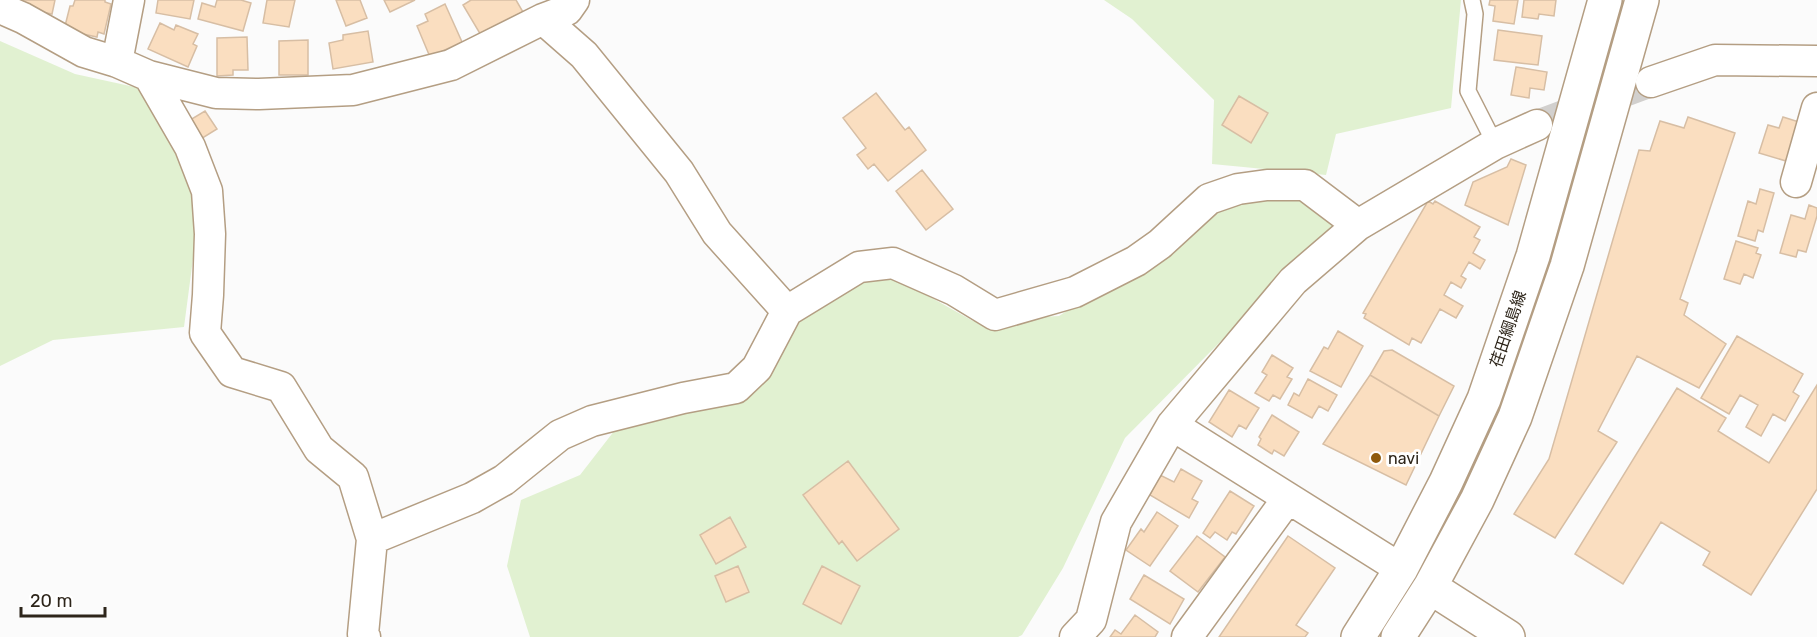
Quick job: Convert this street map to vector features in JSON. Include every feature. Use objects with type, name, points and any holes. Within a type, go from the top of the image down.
[{"type":"main road","name":"荏田綱島線","points":[[1358,637],[1401,569],[1446,482],[1484,399],[1533,256],[1605,0]]},
{"type":"main road","points":[[1398,637],[1430,587],[1477,500],[1515,417],[1567,266],[1642,0]]},
{"type":"main road","points":[[1430,587],[1509,637]]},
{"type":"street","points":[[117,62],[129,0]]},
{"type":"street","points":[[7,6],[84,52],[117,62],[149,76],[216,93],[259,94],[353,90],[451,65],[543,18],[567,10],[574,0]]},
{"type":"street","points":[[543,18],[584,55],[679,172],[717,233],[787,311]]},
{"type":"street","points":[[1651,82],[1715,60],[1817,61]]},
{"type":"street","points":[[149,76],[190,147],[207,191],[210,234],[205,333],[232,372],[280,387],[319,449],[353,477],[372,539],[363,634],[365,637]]},
{"type":"street","points":[[1796,182],[1817,108]]},
{"type":"street","points":[[1075,637],[1091,620],[1116,522],[1172,425],[1293,281],[1358,225],[1495,144],[1537,125]]},
{"type":"street","points":[[372,539],[472,498],[504,480],[560,435],[592,421],[683,398],[736,388],[758,368],[787,311],[859,267],[893,263],[954,290],[995,315],[1075,292],[1136,261],[1160,244],[1209,200],[1238,189],[1267,185],[1305,185],[1358,225]]},
{"type":"street","points":[[1172,425],[1401,569]]},
{"type":"street","points":[[1188,637],[1288,498]]},
{"type":"lane","points":[[1472,0],[1475,15],[1468,91],[1495,144]]},
{"type":"green space","points":[[1104,0],[1461,0],[1451,108],[1336,134],[1326,175],[1212,164],[1214,100],[1132,19]]},
{"type":"green space","points":[[0,41],[75,74],[153,91],[200,206],[184,327],[53,340],[0,366]]},
{"type":"green space","points":[[1302,189],[1336,225],[1125,438],[1063,568],[1022,635],[1018,637],[530,637],[507,566],[521,500],[580,475],[625,417],[697,385],[773,357],[796,316],[856,283],[898,279],[973,321],[1059,316],[1247,193]]},
{"type":"building","points":[[23,0],[55,0],[52,14],[22,8]]},
{"type":"building","points":[[75,0],[105,0],[111,4],[104,34],[98,32],[97,37],[64,30],[70,6],[73,6]]},
{"type":"building","points":[[158,0],[194,0],[190,19],[156,13]]},
{"type":"building","points":[[217,0],[241,0],[251,3],[243,31],[198,19],[202,3],[215,7]]},
{"type":"building","points":[[267,0],[295,0],[289,27],[263,23]]},
{"type":"building","points":[[336,0],[360,0],[367,18],[346,26]]},
{"type":"building","points":[[384,0],[415,0],[390,12]]},
{"type":"building","points":[[471,0],[516,0],[523,12],[482,37],[463,5]]},
{"type":"building","points":[[1490,0],[1518,0],[1514,24],[1493,21],[1495,6],[1489,5]]},
{"type":"building","points":[[1524,0],[1556,0],[1554,16],[1539,14],[1538,19],[1522,17]]},
{"type":"building","points":[[445,4],[462,42],[430,57],[417,26],[428,21],[425,14]]},
{"type":"building","points":[[160,23],[174,30],[176,25],[198,34],[193,44],[197,46],[188,67],[148,49]]},
{"type":"building","points":[[1498,30],[1542,36],[1538,65],[1494,60]]},
{"type":"building","points":[[368,31],[373,62],[333,69],[329,43],[343,40],[343,35]]},
{"type":"building","points":[[247,37],[248,70],[233,70],[233,75],[217,76],[217,38]]},
{"type":"building","points":[[308,40],[308,75],[279,75],[279,41]]},
{"type":"building","points":[[1516,67],[1547,72],[1544,90],[1530,88],[1529,98],[1511,95]]},
{"type":"building","points":[[876,93],[905,130],[909,127],[926,150],[888,181],[874,164],[868,169],[857,155],[866,148],[843,118]]},
{"type":"building","points":[[1239,96],[1268,113],[1251,143],[1222,125]]},
{"type":"building","points":[[205,111],[217,129],[196,142],[185,123]]},
{"type":"building","points":[[1688,117],[1735,133],[1680,299],[1688,303],[1684,315],[1726,344],[1699,388],[1637,356],[1598,431],[1617,442],[1555,538],[1514,514],[1549,459],[1639,150],[1650,151],[1660,121],[1684,128]]},
{"type":"building","points":[[1783,117],[1799,122],[1786,161],[1759,153],[1768,125],[1779,128]]},
{"type":"building","points":[[1511,159],[1526,165],[1508,225],[1465,205],[1473,182],[1507,167]]},
{"type":"building","points":[[922,170],[953,209],[926,230],[896,191]]},
{"type":"building","points":[[1760,189],[1774,193],[1763,232],[1758,230],[1755,241],[1738,236],[1748,201],[1756,204]]},
{"type":"building","points":[[1428,201],[1433,204],[1435,201],[1480,227],[1474,237],[1480,240],[1473,253],[1485,260],[1480,269],[1469,262],[1461,276],[1466,279],[1461,288],[1451,282],[1444,295],[1463,306],[1456,318],[1440,309],[1421,343],[1412,338],[1409,345],[1364,318],[1366,314],[1363,313]]},
{"type":"building","points":[[1809,205],[1817,208],[1817,216],[1806,252],[1798,250],[1796,257],[1780,253],[1791,215],[1805,219]]},
{"type":"building","points":[[1736,241],[1758,248],[1756,253],[1761,255],[1753,278],[1744,274],[1740,284],[1724,279]]},
{"type":"building","points":[[1338,331],[1363,346],[1341,387],[1310,371],[1324,347],[1328,349]]},
{"type":"building","points":[[1737,336],[1803,374],[1793,392],[1799,396],[1785,421],[1773,414],[1761,436],[1746,427],[1758,405],[1740,395],[1729,414],[1701,398]]},
{"type":"building","points":[[1392,350],[1454,386],[1439,416],[1370,375],[1384,351]]},
{"type":"building","points":[[1272,355],[1293,368],[1287,377],[1292,379],[1280,399],[1273,395],[1269,401],[1255,393],[1267,375],[1262,372]]},
{"type":"building","points":[[1370,375],[1439,416],[1406,485],[1323,444]]},
{"type":"building","points":[[1308,379],[1337,395],[1328,411],[1319,406],[1312,418],[1288,405],[1294,393],[1299,396]]},
{"type":"building","points":[[1817,385],[1817,489],[1751,595],[1703,565],[1710,552],[1661,522],[1623,584],[1575,554],[1677,388],[1726,418],[1718,431],[1769,463]]},
{"type":"building","points":[[1229,390],[1259,408],[1246,429],[1239,425],[1232,437],[1209,422]]},
{"type":"building","points":[[1272,415],[1299,432],[1284,456],[1274,450],[1272,454],[1258,445],[1261,439],[1259,437]]},
{"type":"building","points":[[848,461],[899,529],[857,561],[842,541],[839,544],[803,495]]},
{"type":"building","points":[[1181,469],[1202,481],[1192,499],[1198,502],[1189,518],[1150,495],[1160,475],[1174,482]]},
{"type":"building","points":[[1230,491],[1254,506],[1236,534],[1232,532],[1227,540],[1215,532],[1210,538],[1203,533]]},
{"type":"building","points":[[1157,512],[1178,526],[1150,566],[1126,550],[1141,529],[1144,532]]},
{"type":"building","points":[[730,517],[746,547],[716,564],[700,535]]},
{"type":"building","points":[[1197,536],[1225,557],[1198,592],[1170,571]]},
{"type":"building","points":[[1288,536],[1335,568],[1296,625],[1308,633],[1305,637],[1219,637]]},
{"type":"building","points":[[738,566],[749,592],[726,602],[715,576]]},
{"type":"building","points":[[822,566],[860,586],[841,624],[803,604]]},
{"type":"building","points":[[1144,575],[1184,599],[1170,624],[1130,599]]},
{"type":"building","points":[[1135,615],[1158,632],[1155,637],[1110,637],[1115,630],[1121,634]]},
{"type":"tunnel","points":[[1537,125],[1651,82]]},
{"type":"place","name":"navi","points":[[1376,458]]}]
